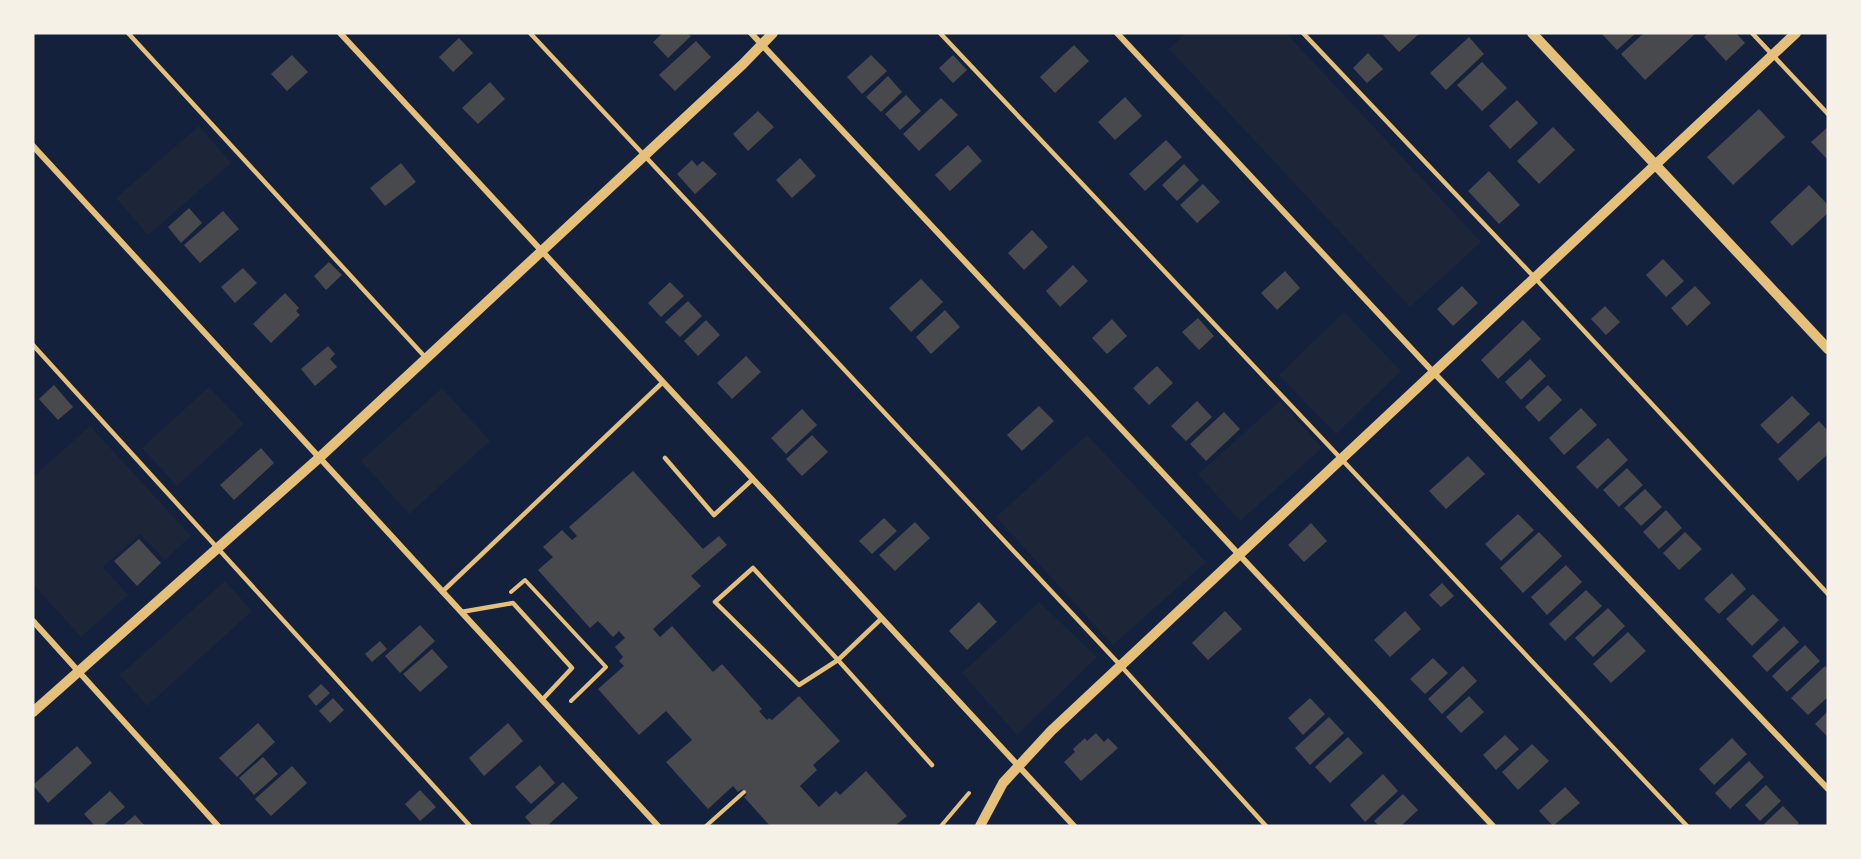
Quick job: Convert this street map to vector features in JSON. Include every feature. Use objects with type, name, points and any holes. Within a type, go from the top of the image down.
[{"type":"street","points":[[340,33],[1074,826]]},
{"type":"street","points":[[751,33],[1493,826]]},
{"type":"street","points":[[33,712],[319,458],[773,33]]},
{"type":"street","points":[[1118,33],[1434,373],[1828,789]]},
{"type":"street","points":[[1532,33],[1828,349]]},
{"type":"street","points":[[980,826],[1003,783],[1051,731],[1796,33]]},
{"type":"street","points":[[33,147],[658,826]]},
{"type":"street","points":[[33,621],[218,826]]},
{"type":"lane","points":[[128,33],[426,358]]},
{"type":"lane","points":[[530,33],[1121,666],[1266,826]]},
{"type":"lane","points":[[940,33],[1687,826]]},
{"type":"lane","points":[[1303,33],[1535,278],[1828,594]]},
{"type":"lane","points":[[1752,33],[1828,114]]},
{"type":"lane","points":[[33,345],[470,826]]},
{"type":"lane","points":[[442,592],[663,382]]},
{"type":"lane","points":[[665,458],[714,515],[753,479]]},
{"type":"lane","points":[[882,618],[838,660],[799,685],[715,602],[753,568],[838,660],[932,765]]},
{"type":"lane","points":[[461,612],[513,603],[572,668],[542,700]]},
{"type":"path","points":[[706,826],[744,792]]},
{"type":"path","points":[[941,826],[969,793]]},
{"type":"shaded area","points":[[1186,33],[1286,33],[1481,242],[1410,307],[1169,49]]},
{"type":"shaded area","points":[[199,126],[231,163],[148,235],[116,198]]},
{"type":"shaded area","points":[[1344,312],[1401,371],[1336,434],[1279,375]]},
{"type":"shaded area","points":[[209,387],[244,424],[177,486],[142,448]]},
{"type":"shaded area","points":[[442,388],[490,441],[409,514],[361,461]]},
{"type":"shaded area","points":[[1280,401],[1322,448],[1240,521],[1198,474]]},
{"type":"shaded area","points":[[90,426],[191,536],[165,560],[140,534],[103,567],[128,595],[81,637],[33,584],[33,477]]},
{"type":"shaded area","points":[[1087,435],[1206,562],[1113,645],[996,517]]},
{"type":"shaded area","points":[[225,581],[252,611],[147,706],[120,675]]},
{"type":"shaded area","points":[[1039,602],[1097,657],[1017,735],[962,673]]},
{"type":"building","points":[[663,33],[687,33],[691,36],[668,58],[653,42]]},
{"type":"building","points":[[1386,33],[1420,33],[1399,52],[1383,35]]},
{"type":"building","points":[[1601,33],[1636,33],[1617,50]]},
{"type":"building","points":[[1644,33],[1696,33],[1645,80],[1621,54]]},
{"type":"building","points":[[1708,33],[1736,33],[1745,43],[1726,61],[1704,37]]},
{"type":"building","points":[[1469,37],[1484,54],[1446,90],[1430,73]]},
{"type":"building","points":[[459,38],[473,53],[453,72],[439,57]]},
{"type":"building","points":[[696,41],[711,57],[675,91],[659,75]]},
{"type":"building","points":[[1074,45],[1089,61],[1055,93],[1040,77]]},
{"type":"building","points":[[1368,53],[1383,69],[1367,83],[1353,68]]},
{"type":"building","points":[[292,55],[308,72],[287,91],[271,74]]},
{"type":"building","points":[[871,55],[887,71],[862,94],[847,77]]},
{"type":"building","points":[[953,55],[967,70],[953,83],[939,68]]},
{"type":"building","points":[[1482,62],[1507,88],[1482,111],[1457,85]]},
{"type":"building","points":[[888,76],[902,92],[881,112],[866,97]]},
{"type":"building","points":[[490,82],[505,99],[478,124],[462,108]]},
{"type":"building","points":[[906,95],[921,111],[900,130],[885,114]]},
{"type":"building","points":[[1125,97],[1142,116],[1115,140],[1098,122]]},
{"type":"building","points":[[941,98],[958,115],[919,151],[903,134]]},
{"type":"building","points":[[1517,100],[1538,123],[1510,149],[1489,126]]},
{"type":"building","points":[[1759,109],[1785,137],[1733,185],[1707,157]]},
{"type":"building","points":[[758,111],[774,127],[748,151],[733,134]]},
{"type":"building","points":[[1553,127],[1575,150],[1539,184],[1517,161]]},
{"type":"building","points":[[1828,127],[1828,158],[1827,159],[1811,142]]},
{"type":"building","points":[[1166,140],[1182,157],[1145,191],[1129,174]]},
{"type":"building","points":[[968,145],[982,161],[950,191],[935,175]]},
{"type":"building","points":[[800,158],[816,176],[792,198],[776,180]]},
{"type":"building","points":[[692,160],[697,166],[703,161],[717,174],[695,194],[677,174]]},
{"type":"building","points":[[401,163],[416,182],[385,206],[370,188]]},
{"type":"building","points":[[1184,164],[1199,180],[1177,201],[1162,185]]},
{"type":"building","points":[[1489,171],[1520,205],[1499,224],[1468,191]]},
{"type":"building","points":[[1203,184],[1220,202],[1197,223],[1180,205]]},
{"type":"building","points":[[1809,185],[1828,205],[1828,213],[1792,246],[1770,222]]},
{"type":"building","points":[[189,208],[202,223],[181,243],[168,227]]},
{"type":"building","points":[[223,211],[239,229],[200,263],[184,245]]},
{"type":"building","points":[[1032,230],[1048,247],[1024,270],[1008,253]]},
{"type":"building","points":[[1663,259],[1684,281],[1666,297],[1646,275]]},
{"type":"building","points":[[329,262],[342,275],[326,290],[314,276]]},
{"type":"building","points":[[1073,265],[1088,281],[1060,307],[1046,291]]},
{"type":"building","points":[[243,268],[257,283],[235,303],[221,287]]},
{"type":"building","points":[[1285,271],[1300,288],[1277,310],[1261,293]]},
{"type":"building","points":[[921,279],[943,302],[911,332],[889,308]]},
{"type":"building","points":[[670,282],[684,296],[661,317],[648,303]]},
{"type":"building","points":[[1462,286],[1478,303],[1453,326],[1437,309]]},
{"type":"building","points":[[1695,286],[1711,303],[1687,326],[1671,308]]},
{"type":"building","points":[[285,293],[299,308],[296,311],[300,315],[271,343],[253,324]]},
{"type":"building","points":[[688,301],[702,316],[680,337],[665,322]]},
{"type":"building","points":[[1605,306],[1620,322],[1606,335],[1591,319]]},
{"type":"building","points":[[945,310],[960,327],[931,354],[916,337]]},
{"type":"building","points":[[1198,318],[1214,336],[1199,350],[1182,332]]},
{"type":"building","points":[[1112,319],[1127,336],[1107,354],[1092,338]]},
{"type":"building","points":[[706,320],[720,335],[698,356],[684,341]]},
{"type":"building","points":[[1523,320],[1541,339],[1498,379],[1481,360]]},
{"type":"building","points":[[328,346],[335,354],[330,359],[337,367],[315,386],[301,369]]},
{"type":"building","points":[[746,356],[761,372],[732,399],[717,383]]},
{"type":"building","points":[[1530,359],[1546,376],[1521,400],[1505,382]]},
{"type":"building","points":[[1157,366],[1173,383],[1149,405],[1133,388]]},
{"type":"building","points":[[54,385],[73,407],[58,420],[39,399]]},
{"type":"building","points":[[1548,385],[1562,400],[1539,422],[1525,407]]},
{"type":"building","points":[[1792,396],[1810,414],[1778,444],[1760,425]]},
{"type":"building","points":[[1197,401],[1212,417],[1186,441],[1171,426]]},
{"type":"building","points":[[1039,406],[1054,421],[1022,451],[1007,435]]},
{"type":"building","points":[[1581,408],[1597,425],[1564,455],[1549,438]]},
{"type":"building","points":[[802,409],[817,425],[786,454],[771,438]]},
{"type":"building","points":[[1224,412],[1240,429],[1206,461],[1190,444]]},
{"type":"building","points":[[1819,421],[1828,431],[1828,454],[1798,481],[1778,459]]},
{"type":"building","points":[[812,435],[828,452],[802,476],[786,459]]},
{"type":"building","points":[[1608,438],[1628,460],[1597,489],[1576,467]]},
{"type":"building","points":[[261,448],[274,463],[234,500],[220,485]]},
{"type":"building","points":[[1468,456],[1485,474],[1446,509],[1429,491]]},
{"type":"building","points":[[1627,468],[1643,485],[1619,507],[1603,490]]},
{"type":"building","points":[[633,471],[703,549],[719,536],[727,545],[691,576],[701,586],[653,629],[660,637],[672,626],[713,672],[722,664],[762,709],[759,711],[767,720],[769,718],[772,720],[799,696],[840,741],[813,765],[817,770],[800,786],[819,807],[836,791],[840,795],[866,771],[907,816],[895,826],[770,826],[744,797],[747,795],[742,789],[738,792],[733,786],[708,809],[666,762],[692,740],[666,711],[639,735],[598,689],[624,666],[619,661],[623,657],[615,647],[625,638],[619,631],[613,637],[598,621],[590,628],[538,570],[553,557],[543,547],[562,530],[572,540],[577,536],[569,527]]},
{"type":"building","points":[[1645,489],[1662,507],[1641,526],[1624,508]]},
{"type":"building","points":[[1666,510],[1682,528],[1659,549],[1643,532]]},
{"type":"building","points":[[1518,514],[1534,530],[1501,561],[1485,544]]},
{"type":"building","points":[[884,518],[897,531],[872,554],[859,541]]},
{"type":"building","points":[[915,522],[930,538],[895,571],[879,555]]},
{"type":"building","points":[[1311,523],[1327,541],[1304,562],[1288,545]]},
{"type":"building","points":[[1539,532],[1562,556],[1523,593],[1500,568]]},
{"type":"building","points":[[1685,532],[1702,549],[1679,570],[1663,553]]},
{"type":"building","points":[[139,539],[161,563],[137,586],[114,561]]},
{"type":"building","points":[[1566,565],[1582,582],[1547,615],[1531,597]]},
{"type":"building","points":[[1732,573],[1746,589],[1719,614],[1704,599]]},
{"type":"building","points":[[1442,583],[1454,596],[1441,607],[1429,595]]},
{"type":"building","points":[[1586,590],[1602,606],[1565,641],[1549,624]]},
{"type":"building","points":[[1753,594],[1779,620],[1752,646],[1726,619]]},
{"type":"building","points":[[979,602],[997,622],[967,650],[949,631]]},
{"type":"building","points":[[1608,608],[1625,626],[1593,657],[1575,638]]},
{"type":"building","points":[[1225,611],[1242,629],[1208,660],[1192,643]]},
{"type":"building","points":[[1405,611],[1421,629],[1390,657],[1374,640]]},
{"type":"building","points":[[420,625],[435,641],[400,673],[385,656]]},
{"type":"building","points":[[1784,626],[1799,642],[1767,672],[1752,656]]},
{"type":"building","points":[[1628,632],[1646,651],[1611,683],[1593,664]]},
{"type":"building","points":[[380,641],[387,649],[372,662],[365,654]]},
{"type":"building","points":[[1805,645],[1820,661],[1787,692],[1772,676]]},
{"type":"building","points":[[432,649],[448,667],[420,692],[403,674]]},
{"type":"building","points":[[1433,658],[1448,673],[1425,694],[1410,679]]},
{"type":"building","points":[[1463,666],[1477,681],[1442,714],[1428,699]]},
{"type":"building","points":[[1825,666],[1828,669],[1828,697],[1808,715],[1791,698]]},
{"type":"building","points":[[321,684],[330,693],[316,706],[308,696]]},
{"type":"building","points":[[1469,696],[1484,712],[1461,733],[1446,717]]},
{"type":"building","points":[[333,698],[344,710],[330,723],[319,711]]},
{"type":"building","points":[[1310,698],[1325,714],[1303,735],[1288,718]]},
{"type":"building","points":[[1828,711],[1828,737],[1815,724]]},
{"type":"building","points":[[1329,717],[1344,733],[1310,765],[1295,748]]},
{"type":"building","points":[[258,723],[275,742],[237,777],[219,758]]},
{"type":"building","points":[[508,723],[523,741],[484,776],[469,758]]},
{"type":"building","points":[[1096,733],[1104,742],[1108,738],[1118,748],[1081,781],[1064,762],[1085,738],[1087,741]]},
{"type":"building","points":[[1505,735],[1519,749],[1496,770],[1483,755]]},
{"type":"building","points":[[1348,737],[1363,753],[1330,783],[1315,767]]},
{"type":"building","points":[[1732,738],[1747,754],[1714,785],[1699,769]]},
{"type":"building","points":[[1532,744],[1549,761],[1518,790],[1502,772]]},
{"type":"building","points":[[77,746],[92,763],[48,803],[33,785]]},
{"type":"building","points":[[263,757],[278,774],[254,795],[239,778]]},
{"type":"building","points":[[1749,761],[1764,777],[1730,809],[1715,793]]},
{"type":"building","points":[[540,765],[555,783],[531,804],[515,787]]},
{"type":"building","points":[[292,766],[307,783],[271,816],[255,799]]},
{"type":"building","points":[[1383,774],[1398,791],[1365,822],[1350,805]]},
{"type":"building","points":[[563,782],[578,798],[547,826],[533,826],[525,817]]},
{"type":"building","points":[[1766,785],[1781,801],[1760,821],[1745,805]]},
{"type":"building","points":[[1565,787],[1580,803],[1553,826],[1539,811]]},
{"type":"building","points":[[420,790],[436,807],[420,821],[405,804]]},
{"type":"building","points":[[110,791],[125,807],[103,826],[95,826],[84,814]]},
{"type":"building","points":[[1403,794],[1418,810],[1401,826],[1379,826],[1374,821]]},
{"type":"building","points":[[1783,806],[1799,823],[1796,826],[1762,826]]},
{"type":"building","points":[[135,815],[145,826],[122,826]]}]
